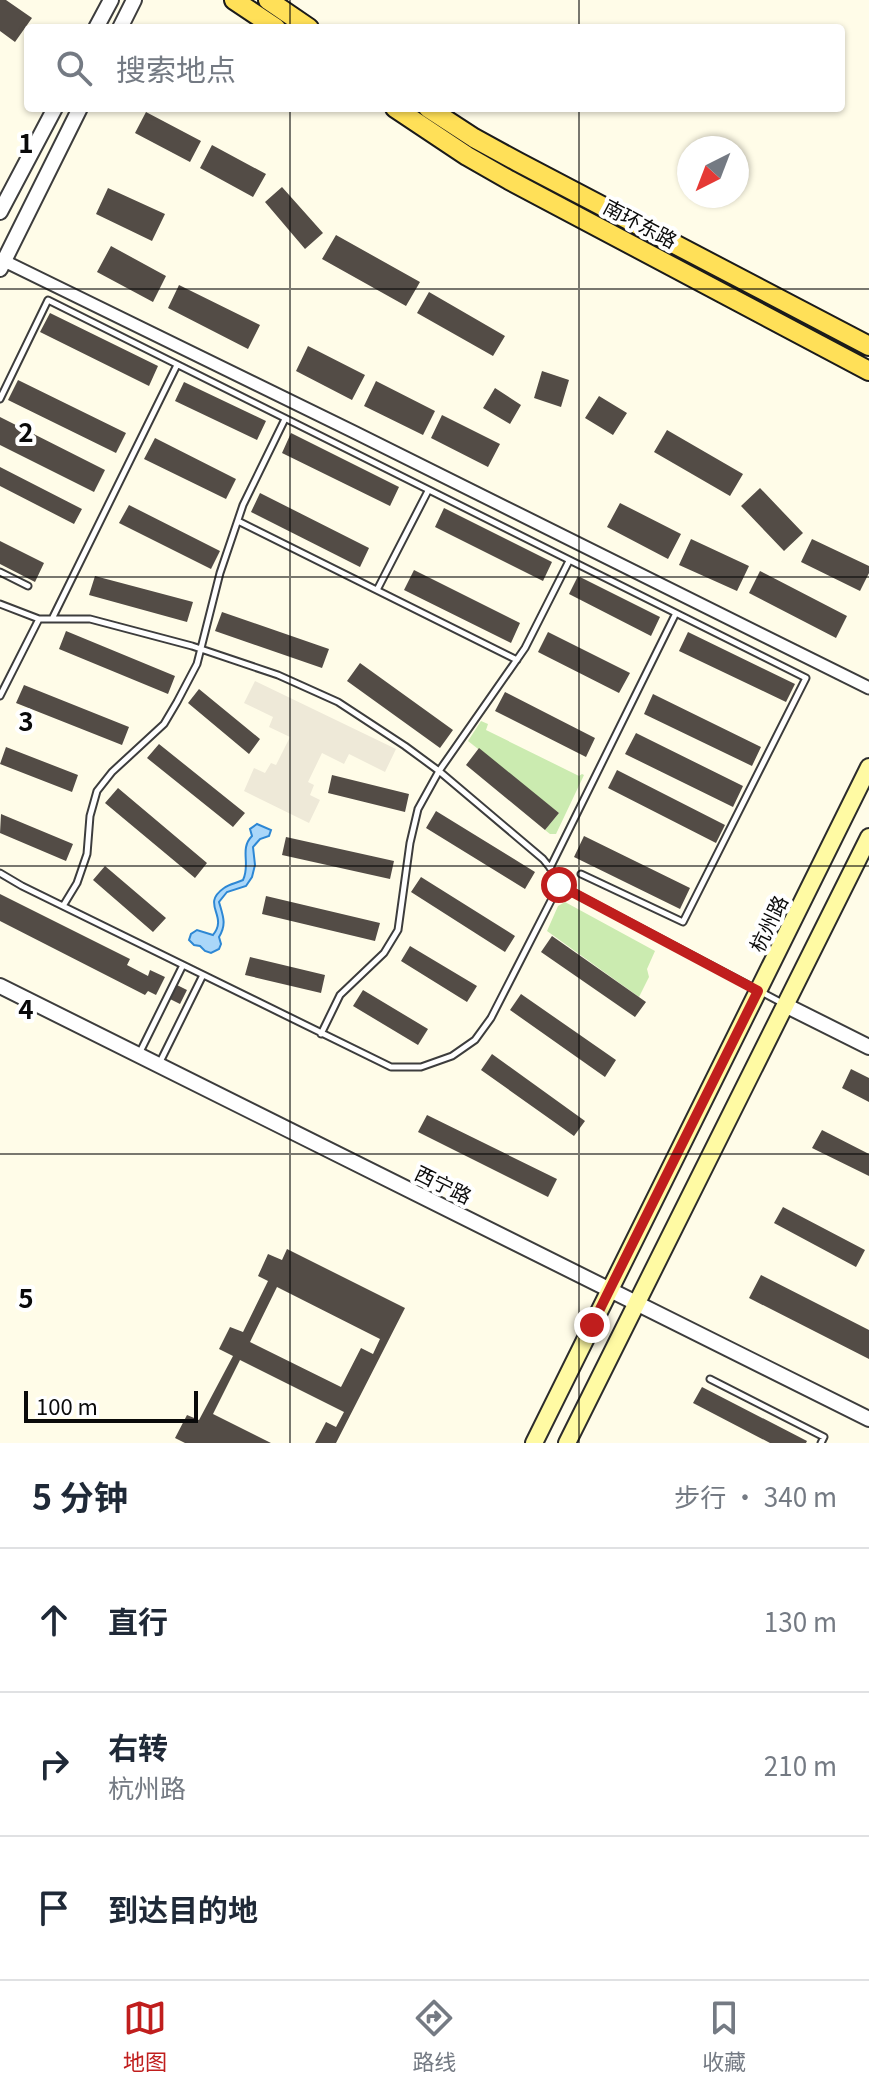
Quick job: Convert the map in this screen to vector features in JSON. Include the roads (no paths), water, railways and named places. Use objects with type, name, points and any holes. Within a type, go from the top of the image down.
[{"type":"main road","points":[[234,0],[270,24]]},
{"type":"main road","points":[[268,0],[303,24]]},
{"type":"main road","name":"南环东路","points":[[401,112],[509,180],[869,371]]},
{"type":"main road","name":"南环东路","points":[[434,112],[518,162],[869,346]]},
{"type":"main road","name":"杭州路","points":[[534,1443],[869,767]]},
{"type":"main road","points":[[567,1443],[869,837]]},
{"type":"street","points":[[98,24],[111,0]]},
{"type":"street","points":[[122,24],[134,0]]},
{"type":"street","points":[[0,212],[53,112]]},
{"type":"street","points":[[78,112],[1,263],[354,432],[869,688]]},
{"type":"street","name":"西宁路","points":[[0,986],[869,1419]]},
{"type":"street","points":[[785,1005],[869,1047]]},
{"type":"lane","points":[[0,399],[48,300],[806,678],[683,922],[581,874]]},
{"type":"lane","points":[[52,619],[177,365]]},
{"type":"lane","points":[[63,906],[77,883],[87,854],[90,816],[97,791],[112,772],[164,724],[197,664],[220,573],[243,505],[285,419]]},
{"type":"lane","points":[[377,590],[428,491]]},
{"type":"lane","points":[[238,521],[517,660]]},
{"type":"lane","points":[[321,1034],[340,995],[384,953],[398,930],[418,809],[439,771],[525,648],[569,561]]},
{"type":"lane","points":[[0,572],[28,586]]},
{"type":"lane","points":[[0,604],[39,619],[90,619],[200,649],[278,675],[338,702],[439,771],[543,859],[567,889]]},
{"type":"lane","points":[[550,868],[675,615]]},
{"type":"lane","points":[[0,696],[39,619]]},
{"type":"lane","points":[[0,873],[391,1067],[421,1067],[452,1056],[475,1040],[491,1018],[559,885],[785,1005]]},
{"type":"lane","points":[[138,1055],[183,965]]},
{"type":"lane","points":[[158,1065],[203,975]]},
{"type":"lane","points":[[710,1379],[824,1437],[821,1443]]},
{"type":"water","points":[[257,824],[271,830],[269,836],[260,839],[253,847],[255,865],[246,886],[227,892],[219,902],[224,920],[219,937],[221,944],[211,953],[205,951],[189,940],[191,934],[197,930],[213,935],[218,922],[214,900],[228,885],[243,880],[246,846],[252,836],[250,829]]}]
